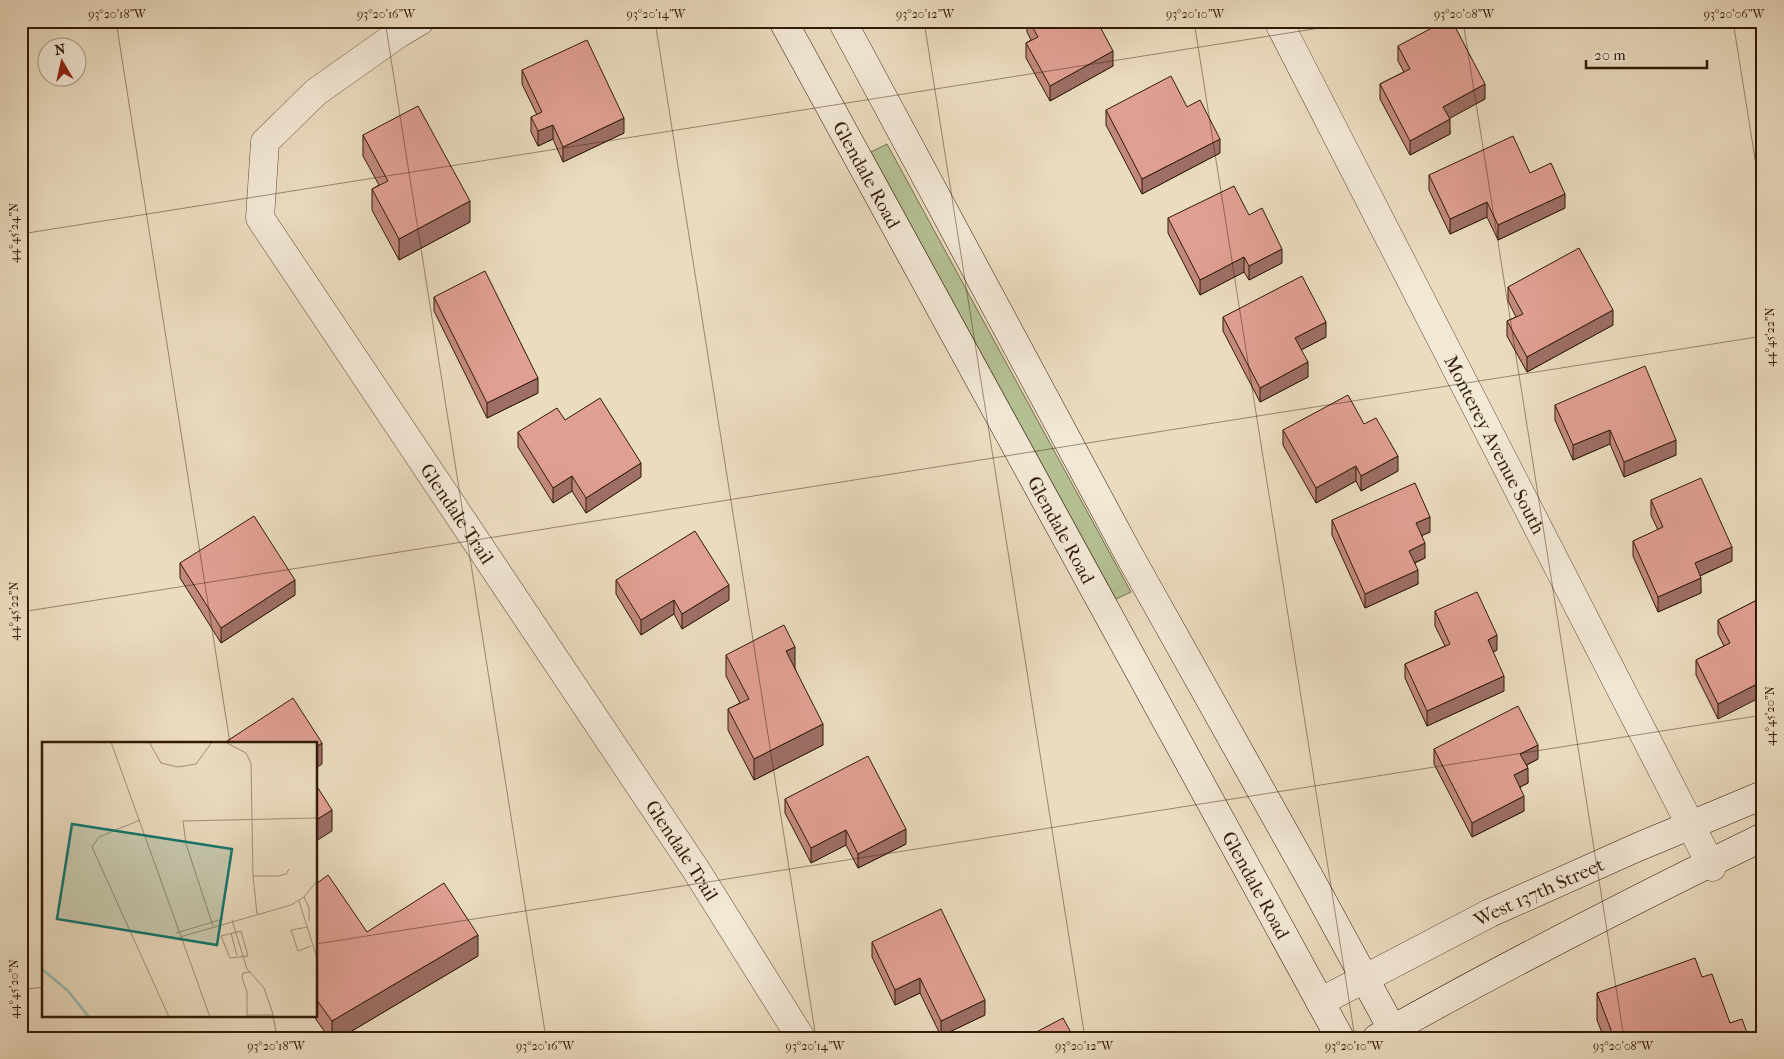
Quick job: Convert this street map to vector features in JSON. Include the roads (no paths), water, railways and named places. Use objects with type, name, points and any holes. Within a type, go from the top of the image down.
[{"type":"street","name":"Glendale Trail","points":[[420,21],[398,34],[316,92],[265,142],[260,218],[685,854],[801,1038]]},
{"type":"street","name":"Glendale Road","points":[[782,21],[1340,1038]]},
{"type":"street","points":[[842,21],[1128,553],[1365,979],[1389,1035],[1539,949],[1711,865],[1763,837]]},
{"type":"street","name":"Monterey Avenue South","points":[[1278,21],[1711,865]]},
{"type":"street","name":"West 137th Street","points":[[1320,1002],[1490,913],[1763,795]]}]
